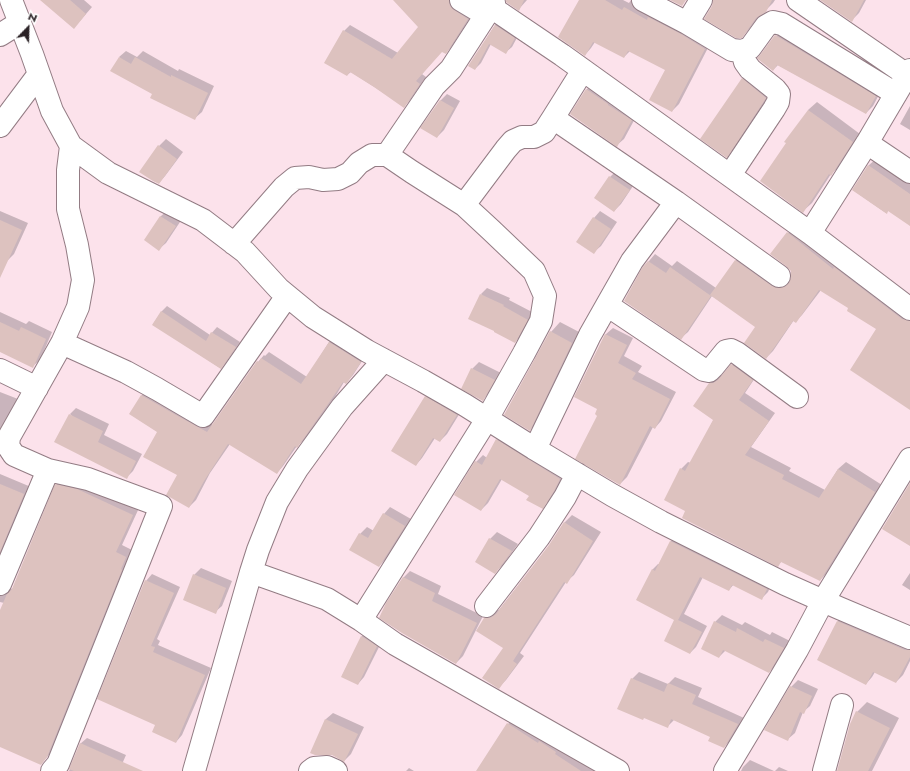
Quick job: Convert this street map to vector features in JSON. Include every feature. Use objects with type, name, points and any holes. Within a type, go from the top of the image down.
[{"type":"street","points":[[11,0],[52,110],[71,146],[108,173],[203,220],[245,252],[280,289],[313,317],[367,351],[423,380],[612,495],[661,522],[785,584],[910,638]]},
{"type":"street","points":[[461,0],[491,7],[530,32],[730,174],[910,308]]},
{"type":"street","points":[[644,0],[687,23],[732,50],[742,51],[750,48],[766,26],[773,22],[782,24],[896,94]]},
{"type":"street","points":[[687,23],[701,0]]},
{"type":"street","points":[[798,0],[909,74],[810,233]]},
{"type":"street","points":[[387,154],[434,86],[451,69],[491,7]]},
{"type":"street","points":[[0,35],[19,23]]},
{"type":"street","points":[[730,174],[774,109],[778,102],[779,94],[750,69],[745,62],[742,51]]},
{"type":"street","points":[[464,205],[513,141],[544,132],[583,70]]},
{"type":"street","points":[[0,126],[39,74]]},
{"type":"street","points":[[553,118],[676,202],[779,276]]},
{"type":"street","points":[[867,143],[910,172]]},
{"type":"street","points":[[52,771],[58,764],[161,506],[88,479],[48,470],[14,455],[8,446],[9,437],[62,343],[78,307],[83,280],[77,245],[68,209],[68,170],[71,146]]},
{"type":"street","points":[[234,244],[284,187],[295,178],[309,177],[323,180],[338,179],[350,173],[359,163],[372,155],[387,154],[412,172],[464,205],[534,271],[545,296],[541,321],[487,419],[362,620]]},
{"type":"street","points":[[535,449],[590,335],[607,305],[632,262],[676,202]]},
{"type":"street","points":[[62,343],[126,372],[204,416],[288,296]]},
{"type":"street","points":[[607,305],[704,370],[709,371],[726,351],[731,350],[797,397]]},
{"type":"street","points":[[194,771],[251,572],[277,502],[297,469],[342,407],[384,360]]},
{"type":"street","points":[[0,370],[37,388]]},
{"type":"street","points":[[725,771],[767,701],[823,601],[910,459]]},
{"type":"street","points":[[2,574],[48,470]]},
{"type":"street","points":[[486,606],[539,537],[565,497],[577,474]]},
{"type":"street","points":[[251,572],[327,599],[362,620],[395,644],[586,764],[618,771]]},
{"type":"street","points":[[824,771],[842,705]]},
{"type":"street","points":[[310,771],[314,768],[327,767],[336,771]]},
{"type":"building","points":[[40,0],[70,0],[86,14],[74,29]]},
{"type":"building","points":[[393,0],[449,0],[450,6],[454,10],[468,19],[446,54],[442,52],[416,81],[420,84],[404,108],[350,72],[347,76],[324,63],[343,30],[392,59],[418,27]]},
{"type":"building","points":[[506,0],[524,0],[519,11],[506,2]]},
{"type":"building","points":[[579,0],[605,0],[622,10],[624,7],[647,20],[648,17],[681,34],[705,49],[672,112],[649,100],[665,70],[628,51],[624,58],[593,42],[585,56],[558,37]]},
{"type":"building","points":[[670,0],[686,0],[682,6]]},
{"type":"building","points":[[713,0],[772,0],[766,12],[756,18],[742,38],[736,38],[704,19],[712,6]]},
{"type":"building","points":[[820,0],[864,0],[852,22]]},
{"type":"building","points":[[495,25],[515,38],[506,54],[489,44],[475,70],[468,66]]},
{"type":"building","points":[[775,35],[876,96],[866,114],[777,65],[773,71],[759,60],[757,58]]},
{"type":"building","points":[[119,57],[131,64],[135,57],[171,77],[171,75],[208,93],[195,120],[150,98],[152,94],[110,71]]},
{"type":"building","points":[[742,78],[766,98],[727,158],[700,139]]},
{"type":"building","points":[[586,89],[632,120],[617,147],[570,114]]},
{"type":"building","points":[[440,100],[454,108],[437,138],[420,128]]},
{"type":"building","points":[[808,110],[853,142],[831,176],[829,174],[803,213],[760,181],[786,143],[784,142]]},
{"type":"building","points":[[158,145],[177,159],[159,184],[139,172]]},
{"type":"building","points":[[868,165],[910,194],[910,226],[888,211],[887,214],[852,190]]},
{"type":"building","points":[[609,176],[630,190],[614,212],[594,198]]},
{"type":"building","points":[[160,216],[176,226],[159,251],[144,240]]},
{"type":"building","points":[[593,217],[611,229],[594,254],[576,242]]},
{"type":"building","points":[[0,220],[22,230],[0,278]]},
{"type":"building","points":[[787,232],[833,269],[834,267],[902,319],[910,321],[910,410],[850,370],[876,329],[847,311],[848,308],[819,290],[796,323],[793,321],[766,359],[744,343],[755,327],[710,295],[735,260],[772,286],[778,288],[784,287],[789,283],[791,271],[770,254]]},
{"type":"building","points":[[648,261],[666,273],[670,267],[711,296],[681,340],[624,301],[642,268]]},
{"type":"building","points":[[480,294],[504,305],[503,306],[528,320],[515,343],[468,319]]},
{"type":"building","points":[[161,311],[206,341],[211,332],[236,347],[221,369],[152,325]]},
{"type":"building","points":[[0,322],[19,331],[21,327],[46,339],[33,368],[0,352]]},
{"type":"building","points":[[550,331],[572,343],[530,431],[504,415]]},
{"type":"building","points":[[605,334],[627,345],[618,363],[636,373],[632,379],[670,399],[655,429],[650,426],[620,485],[575,459],[597,416],[595,414],[597,409],[574,397]]},
{"type":"building","points":[[329,342],[361,362],[347,383],[346,384],[343,382],[297,448],[295,446],[277,474],[228,444],[204,481],[189,508],[166,495],[177,475],[143,457],[157,432],[129,414],[141,395],[207,432],[257,361],[259,362],[261,358],[301,384]]},
{"type":"building","points":[[731,364],[753,380],[739,400],[769,421],[745,455],[784,475],[782,479],[819,498],[838,469],[875,492],[820,581],[781,562],[778,567],[682,518],[685,511],[664,500],[680,468],[685,471],[713,420],[693,406],[709,383],[713,383],[718,380]]},
{"type":"building","points":[[471,368],[495,380],[483,401],[461,389]]},
{"type":"building","points":[[425,396],[457,415],[440,442],[433,438],[416,466],[391,451]]},
{"type":"building","points":[[69,414],[103,431],[98,442],[136,461],[127,479],[54,442]]},
{"type":"building","points":[[496,439],[560,479],[543,509],[526,500],[529,496],[500,479],[481,511],[454,495],[475,461],[482,465]]},
{"type":"building","points":[[910,483],[910,546],[882,529]]},
{"type":"building","points":[[0,484],[24,494],[0,552]]},
{"type":"building","points":[[55,484],[77,489],[133,515],[116,552],[126,557],[121,569],[122,570],[47,757],[41,765],[0,747],[0,610],[7,594],[12,589]]},
{"type":"building","points":[[383,513],[405,526],[379,567],[349,550],[359,533],[368,538]]},
{"type":"building","points":[[564,522],[593,541],[567,584],[564,582],[513,661],[517,664],[499,689],[482,678],[503,648],[476,631],[484,618],[490,618],[496,614],[549,545]]},
{"type":"building","points":[[489,538],[512,551],[495,574],[475,562]]},
{"type":"building","points":[[670,541],[767,589],[762,600],[732,585],[729,591],[700,577],[678,620],[702,632],[690,654],[664,641],[674,620],[636,600],[652,569],[655,571]]},
{"type":"building","points":[[193,574],[226,588],[216,614],[183,600]]},
{"type":"building","points":[[403,577],[435,593],[432,601],[477,623],[456,664],[379,618],[386,603]]},
{"type":"building","points":[[145,580],[174,593],[151,646],[155,647],[153,652],[205,675],[176,743],[152,732],[155,725],[97,699]]},
{"type":"building","points":[[714,621],[736,632],[737,628],[763,642],[765,639],[784,648],[769,673],[723,650],[719,658],[701,649]]},
{"type":"building","points":[[837,621],[905,650],[910,650],[910,657],[896,683],[873,672],[866,685],[817,660]]},
{"type":"building","points":[[361,636],[377,646],[358,685],[341,677]]},
{"type":"building","points":[[631,678],[664,692],[668,683],[696,695],[692,704],[738,724],[724,748],[708,741],[710,737],[671,719],[668,728],[644,718],[643,720],[617,709]]},
{"type":"building","points":[[790,686],[812,696],[804,714],[800,712],[788,741],[764,730]]},
{"type":"building","points":[[856,711],[890,728],[868,771],[837,771],[850,724]]},
{"type":"building","points":[[325,719],[358,734],[344,762],[332,755],[315,755],[310,753]]},
{"type":"building","points":[[507,723],[538,743],[539,741],[556,752],[555,754],[581,771],[476,771]]},
{"type":"building","points":[[80,743],[143,771],[74,771],[69,769]]}]
